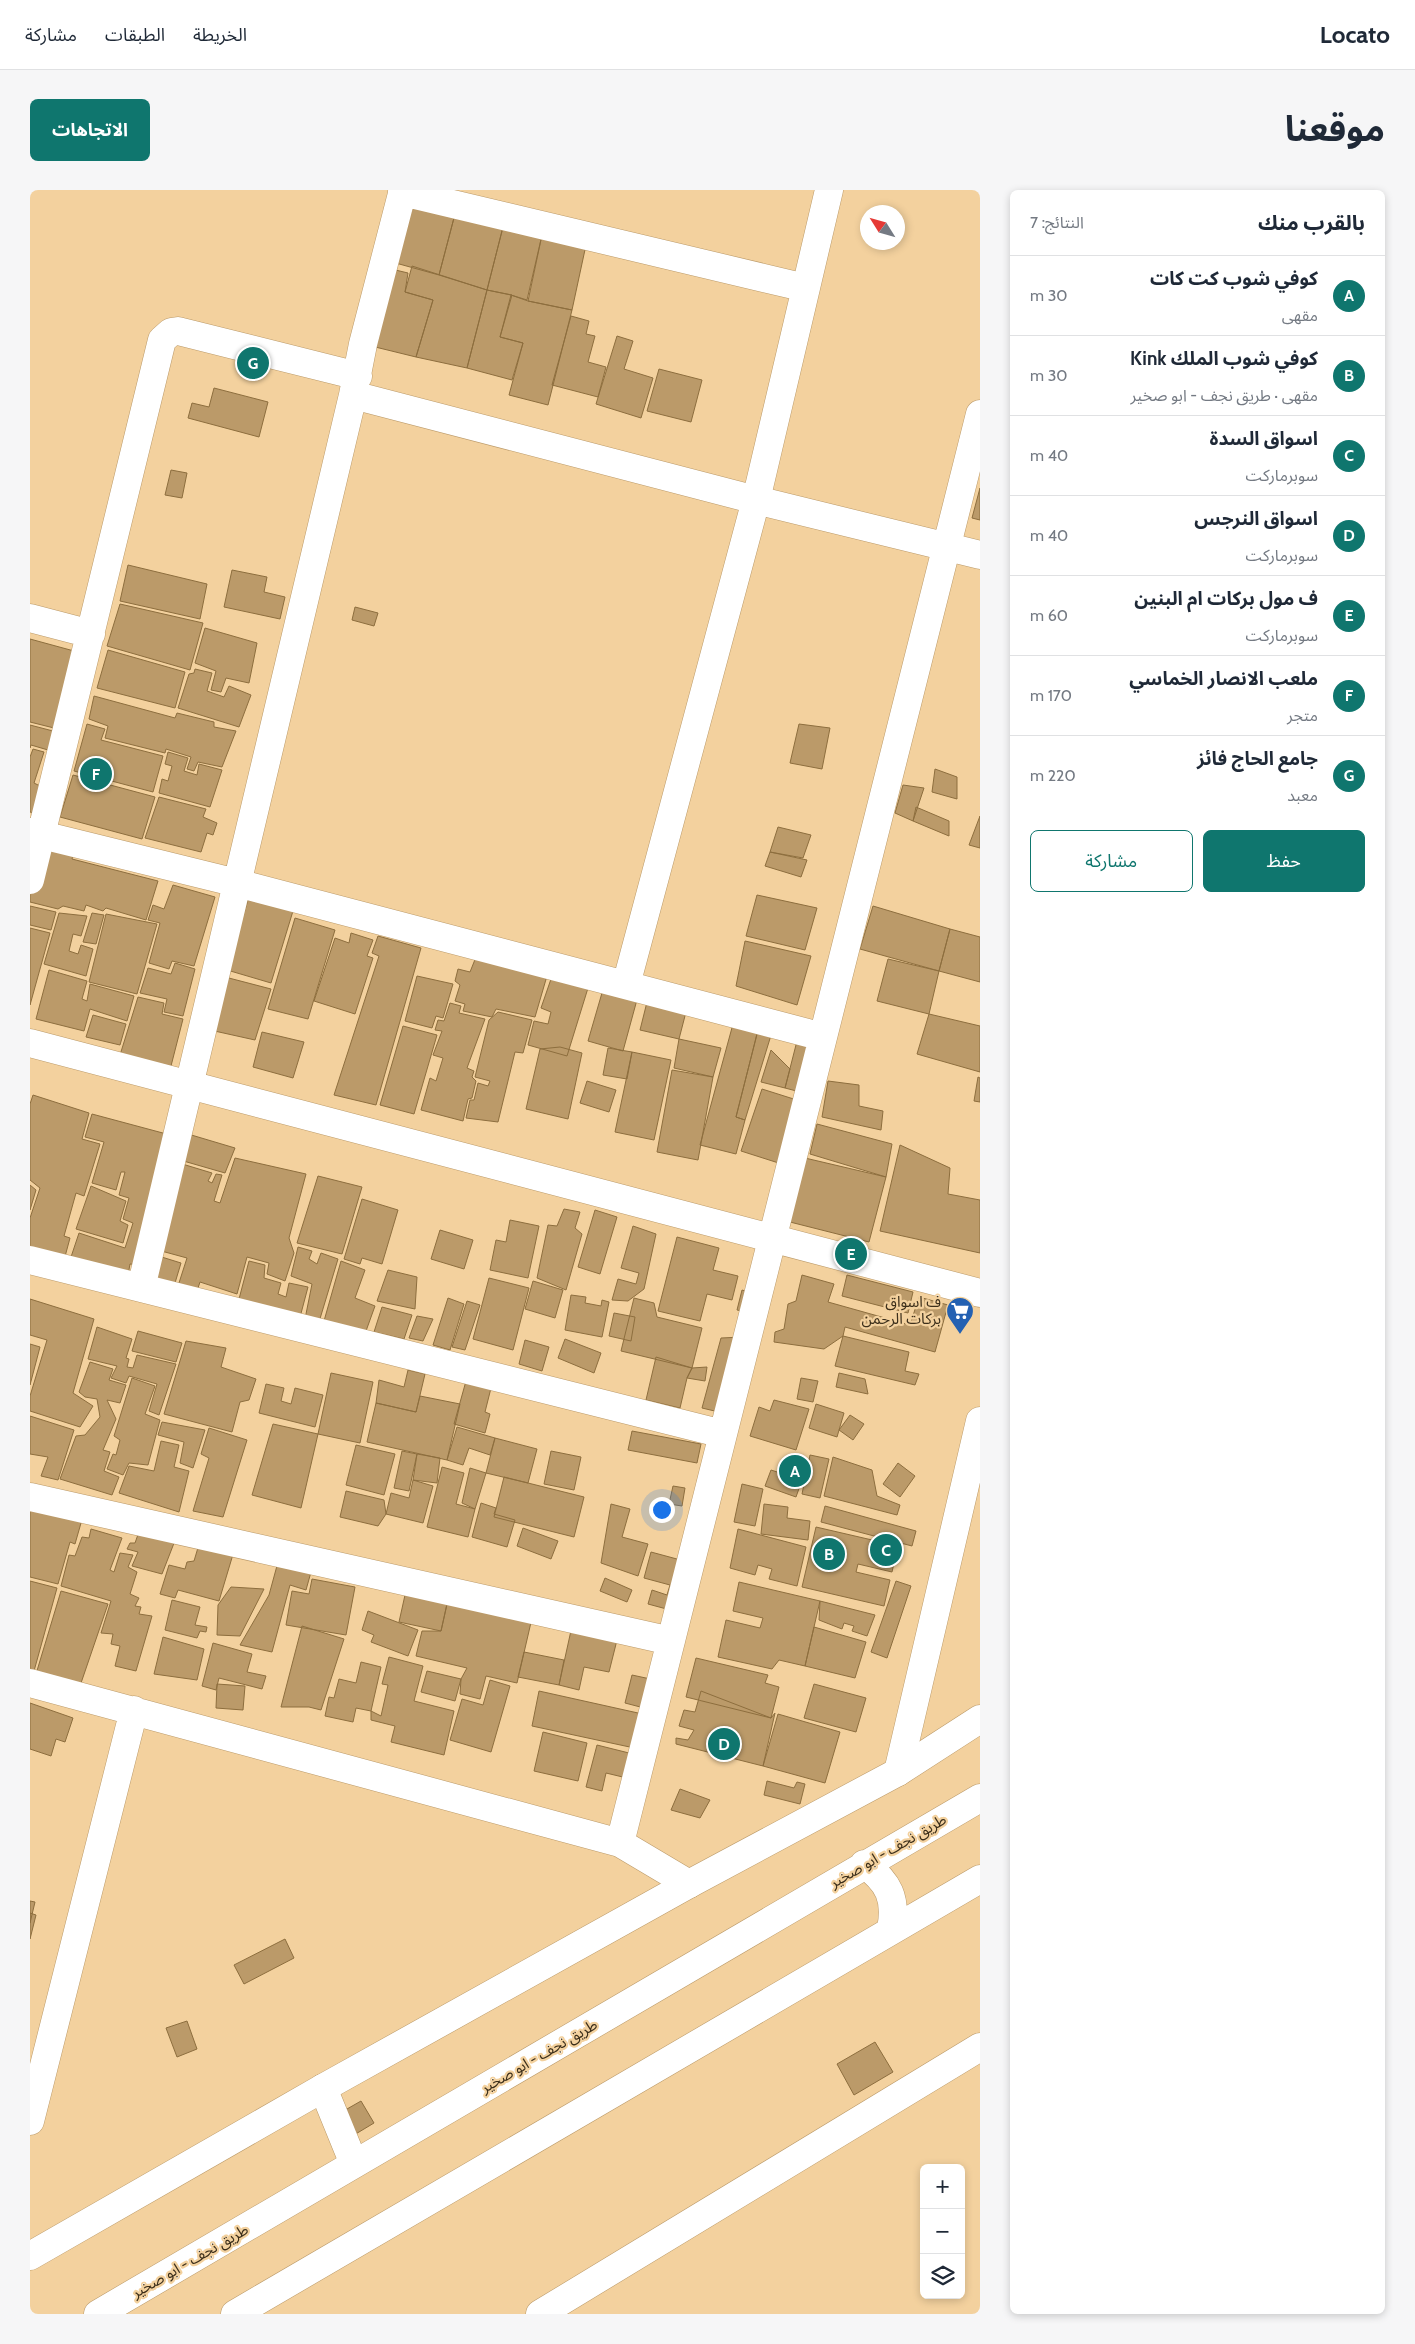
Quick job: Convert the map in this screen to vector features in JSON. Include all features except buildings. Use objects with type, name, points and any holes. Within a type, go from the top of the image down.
[{"type":"main road","points":[[626,985],[756,500],[829,190]]},
{"type":"main road","points":[[141,1288],[356,386],[363,344],[402,191],[806,288]]},
{"type":"main road","points":[[30,880],[36,834],[91,634],[159,346],[166,335],[178,331],[356,386],[756,500],[980,555]]},
{"type":"main road","points":[[620,1843],[980,414]]},
{"type":"main road","points":[[30,618],[91,634]]},
{"type":"main road","points":[[36,834],[237,883],[823,1037]]},
{"type":"main road","points":[[30,1043],[980,1293]]},
{"type":"main road","points":[[30,1260],[723,1434]]},
{"type":"main road","points":[[898,1772],[980,1421]]},
{"type":"main road","points":[[30,1497],[671,1641]]},
{"type":"main road","points":[[30,1683],[620,1843],[689,1884]]},
{"type":"main road","points":[[30,2121],[134,1710]]},
{"type":"main road","points":[[30,2256],[323,2088],[689,1884],[898,1772],[980,1718]]},
{"type":"main road","name":"طريق نجف - ابو صخير","points":[[98,2314],[864,1864],[980,1798]]},
{"type":"main road","points":[[864,1864],[876,1873],[886,1885],[892,1898],[894,1914],[891,1929]]},
{"type":"main road","points":[[235,2314],[891,1929],[980,1879]]},
{"type":"main road","points":[[540,2314],[980,2046]]},
{"type":"main road","points":[[323,2088],[354,2164]]},
{"type":"place","name":"جامع الحاج فائز","points":[[253,363]]},
{"type":"place","name":"ملعب الانصار الخماسي","points":[[96,774]]},
{"type":"place","name":"ف مول بركات ام البنين","points":[[851,1254]]},
{"type":"place","name":"ف اسواق بركات الرحمن","points":[[960,1335]]},
{"type":"place","name":"كوفي شوب كت كات","points":[[795,1471]]},
{"type":"place","name":"اسواق السدة","points":[[886,1550]]},
{"type":"place","name":"كوفي شوب الملك Kink","points":[[829,1554]]},
{"type":"place","name":"اسواق النرجس","points":[[724,1744]]}]
